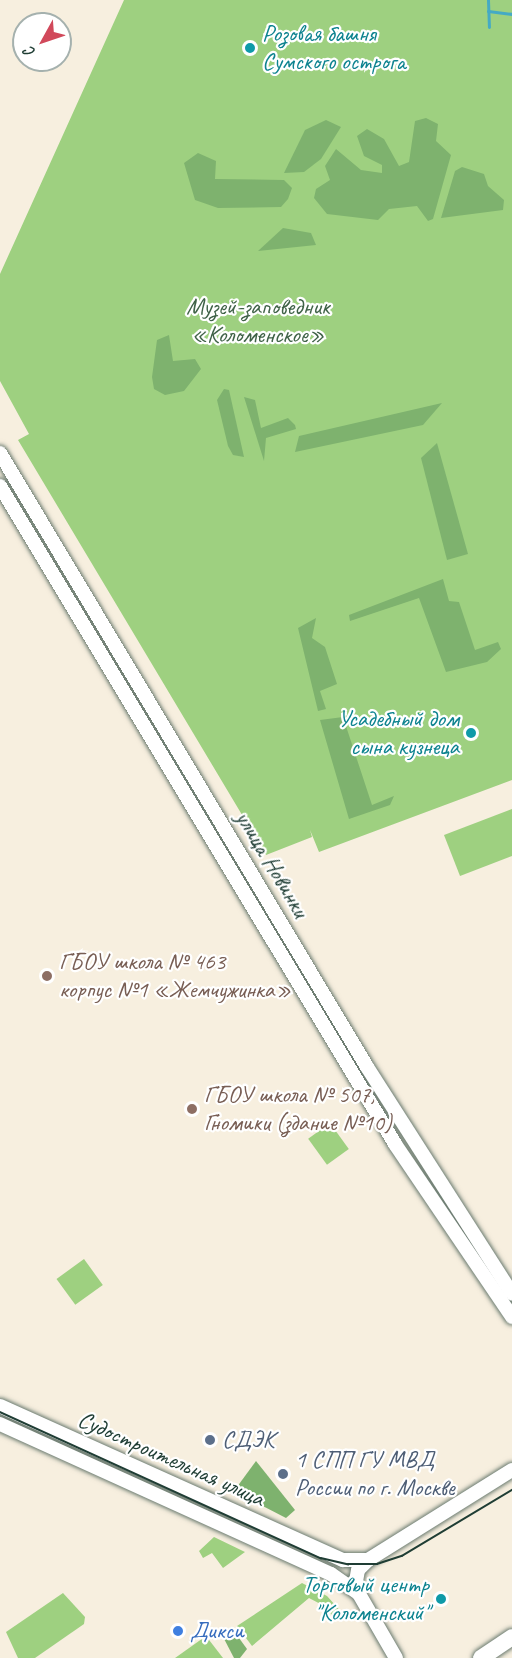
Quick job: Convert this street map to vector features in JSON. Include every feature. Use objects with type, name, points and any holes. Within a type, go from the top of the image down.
[{"type":"main road","points":[[481,1658],[512,1637]]},
{"type":"street","name":"улица Новинки","points":[[0,453],[367,1067],[512,1294]]},
{"type":"street","name":"улица Новинки","points":[[0,486],[353,1076],[512,1317]]},
{"type":"street","points":[[353,1076],[367,1067]]},
{"type":"street","name":"Судостроительная улица","points":[[0,1406],[328,1555],[368,1560]]},
{"type":"street","name":"Судостроительная улица","points":[[0,1424],[331,1574],[358,1593]]},
{"type":"street","points":[[396,1658],[358,1593],[355,1580],[368,1560],[512,1470]]},
{"type":"green space","name":"Музей-заповедник «Коломенское»","points":[[124,0],[512,0],[512,780],[319,852],[310,830],[312,837],[266,855],[18,440],[29,434],[0,381],[0,274]]},
{"type":"green space","points":[[426,118],[438,124],[436,141],[451,155],[433,219],[428,221],[417,206],[389,209],[378,220],[327,214],[314,198],[316,189],[330,180],[325,166],[336,149],[361,170],[382,173],[382,165],[364,156],[357,136],[367,129],[384,139],[399,166],[409,162],[415,121]]},
{"type":"green space","points":[[326,120],[341,127],[321,159],[304,172],[284,173],[305,130]]},
{"type":"green space","points":[[198,153],[216,161],[215,179],[284,180],[292,188],[288,199],[281,207],[218,208],[195,200],[184,163]]},
{"type":"green space","points":[[462,167],[484,174],[488,186],[504,200],[503,210],[441,218],[455,171]]},
{"type":"green space","points":[[283,228],[311,233],[316,245],[258,251]]},
{"type":"green space","points":[[169,335],[173,361],[195,359],[201,369],[184,391],[165,395],[154,389],[152,377],[157,340]]},
{"type":"green space","points":[[224,389],[229,390],[244,457],[233,455],[228,446],[217,400]]},
{"type":"green space","points":[[244,397],[255,400],[261,428],[288,418],[295,425],[296,429],[266,438],[264,461]]},
{"type":"green space","points":[[442,403],[423,425],[295,452],[299,436]]},
{"type":"green space","points":[[437,443],[468,554],[447,560],[421,458]]},
{"type":"green space","points":[[443,579],[449,601],[459,602],[475,650],[498,642],[501,649],[487,662],[446,672],[419,598],[350,621],[349,615]]},
{"type":"green space","points":[[316,618],[312,638],[325,647],[337,684],[320,691],[326,709],[318,711],[298,628]]},
{"type":"green space","points":[[343,717],[372,805],[394,796],[390,805],[349,819],[320,720]]},
{"type":"green space","points":[[512,809],[512,856],[460,876],[444,835]]},
{"type":"green space","points":[[330,1123],[349,1149],[327,1165],[308,1139]]},
{"type":"green space","points":[[84,1259],[103,1285],[75,1305],[56,1279]]},
{"type":"green space","points":[[256,1461],[295,1510],[286,1518],[234,1491]]},
{"type":"green space","points":[[214,1537],[245,1552],[223,1568],[212,1553],[203,1558],[199,1551]]},
{"type":"green space","points":[[302,1583],[327,1596],[345,1616],[334,1620],[328,1608],[309,1598],[252,1646],[237,1626]]},
{"type":"green space","points":[[63,1593],[85,1617],[84,1624],[35,1658],[18,1658],[6,1632]]},
{"type":"green space","points":[[231,1627],[247,1649],[240,1658],[234,1658],[221,1633]]},
{"type":"green space","points":[[206,1636],[223,1658],[175,1658]]},
{"type":"waterway","points":[[488,0],[489,27]]},
{"type":"waterway","points":[[488,11],[512,14]]},
{"type":"tram line","points":[[0,1412],[321,1558],[348,1564],[377,1564],[402,1556],[512,1490]]},
{"type":"place","name":"Розовая башня Сумского острога","points":[[250,48]]},
{"type":"place","name":"Усадебный дом сына кузнеца","points":[[471,733]]},
{"type":"place","name":"ГБОУ школа № 463 корпус №1 «Жемчужинка»","points":[[47,976]]},
{"type":"place","name":"ГБОУ школа № 507, Гномики (здание №10)","points":[[192,1109]]},
{"type":"place","name":"СДЭК","points":[[210,1440]]},
{"type":"place","name":"1 СПП ГУ МВД России по г. Москве","points":[[283,1474]]},
{"type":"place","name":"Торговый центр \"Коломенский\"","points":[[441,1599]]},
{"type":"place","name":"Дикси","points":[[178,1631]]}]
